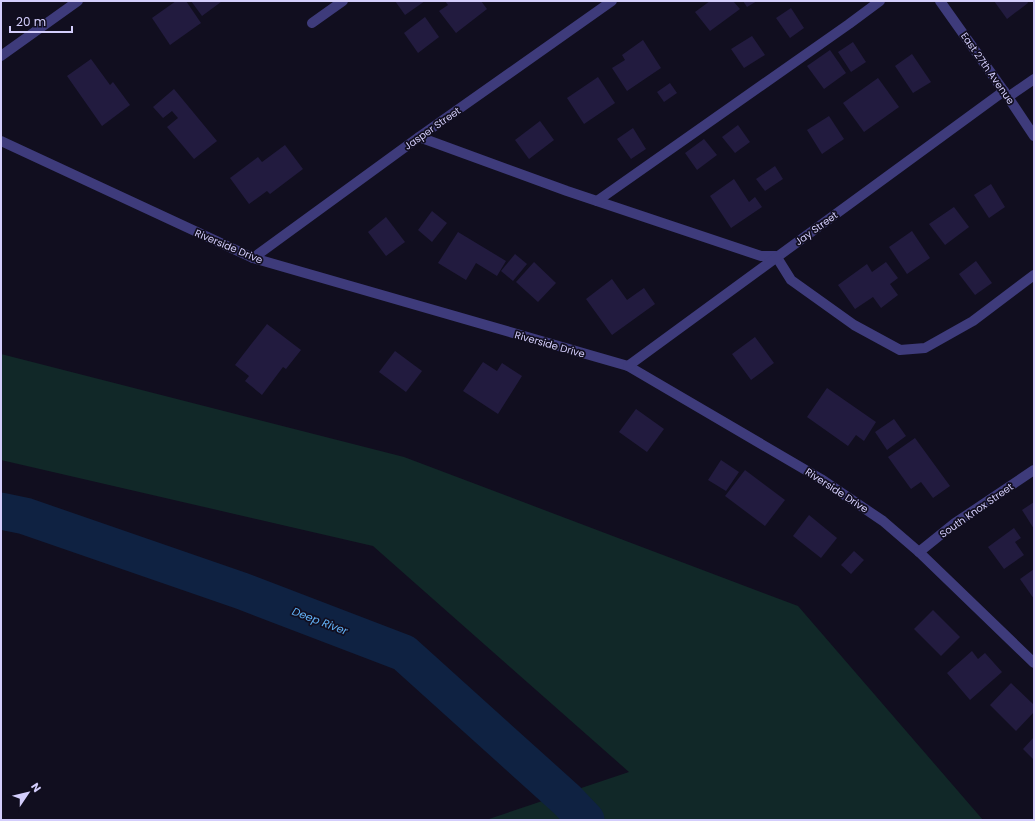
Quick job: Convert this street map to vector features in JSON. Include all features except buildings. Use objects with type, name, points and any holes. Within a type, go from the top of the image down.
[{"type":"street","points":[[1,56],[78,1]]},
{"type":"street","points":[[312,23],[343,1]]},
{"type":"street","name":"Jasper Street","points":[[254,258],[419,137],[612,1]]},
{"type":"street","points":[[597,201],[880,1]]},
{"type":"street","name":"East 27th Avenue","points":[[940,1],[1034,136]]},
{"type":"street","name":"Jay Street","points":[[628,366],[776,256],[1006,94],[1034,79]]},
{"type":"street","points":[[419,137],[597,201],[761,256],[776,256],[791,280],[854,325],[900,350],[925,348],[973,321],[1034,275]]},
{"type":"street","name":"Riverside Drive","points":[[1,141],[254,258],[628,366],[821,479],[883,521],[919,552],[1034,663]]},
{"type":"street","name":"South Knox Street","points":[[919,552],[955,523],[1034,470]]},
{"type":"green space","points":[[1,354],[404,457],[798,606],[983,820],[486,820],[629,772],[373,546],[1,460]]},
{"type":"waterway","name":"Deep River","points":[[1,511],[25,516],[242,591],[404,653],[567,800],[586,820]]}]
